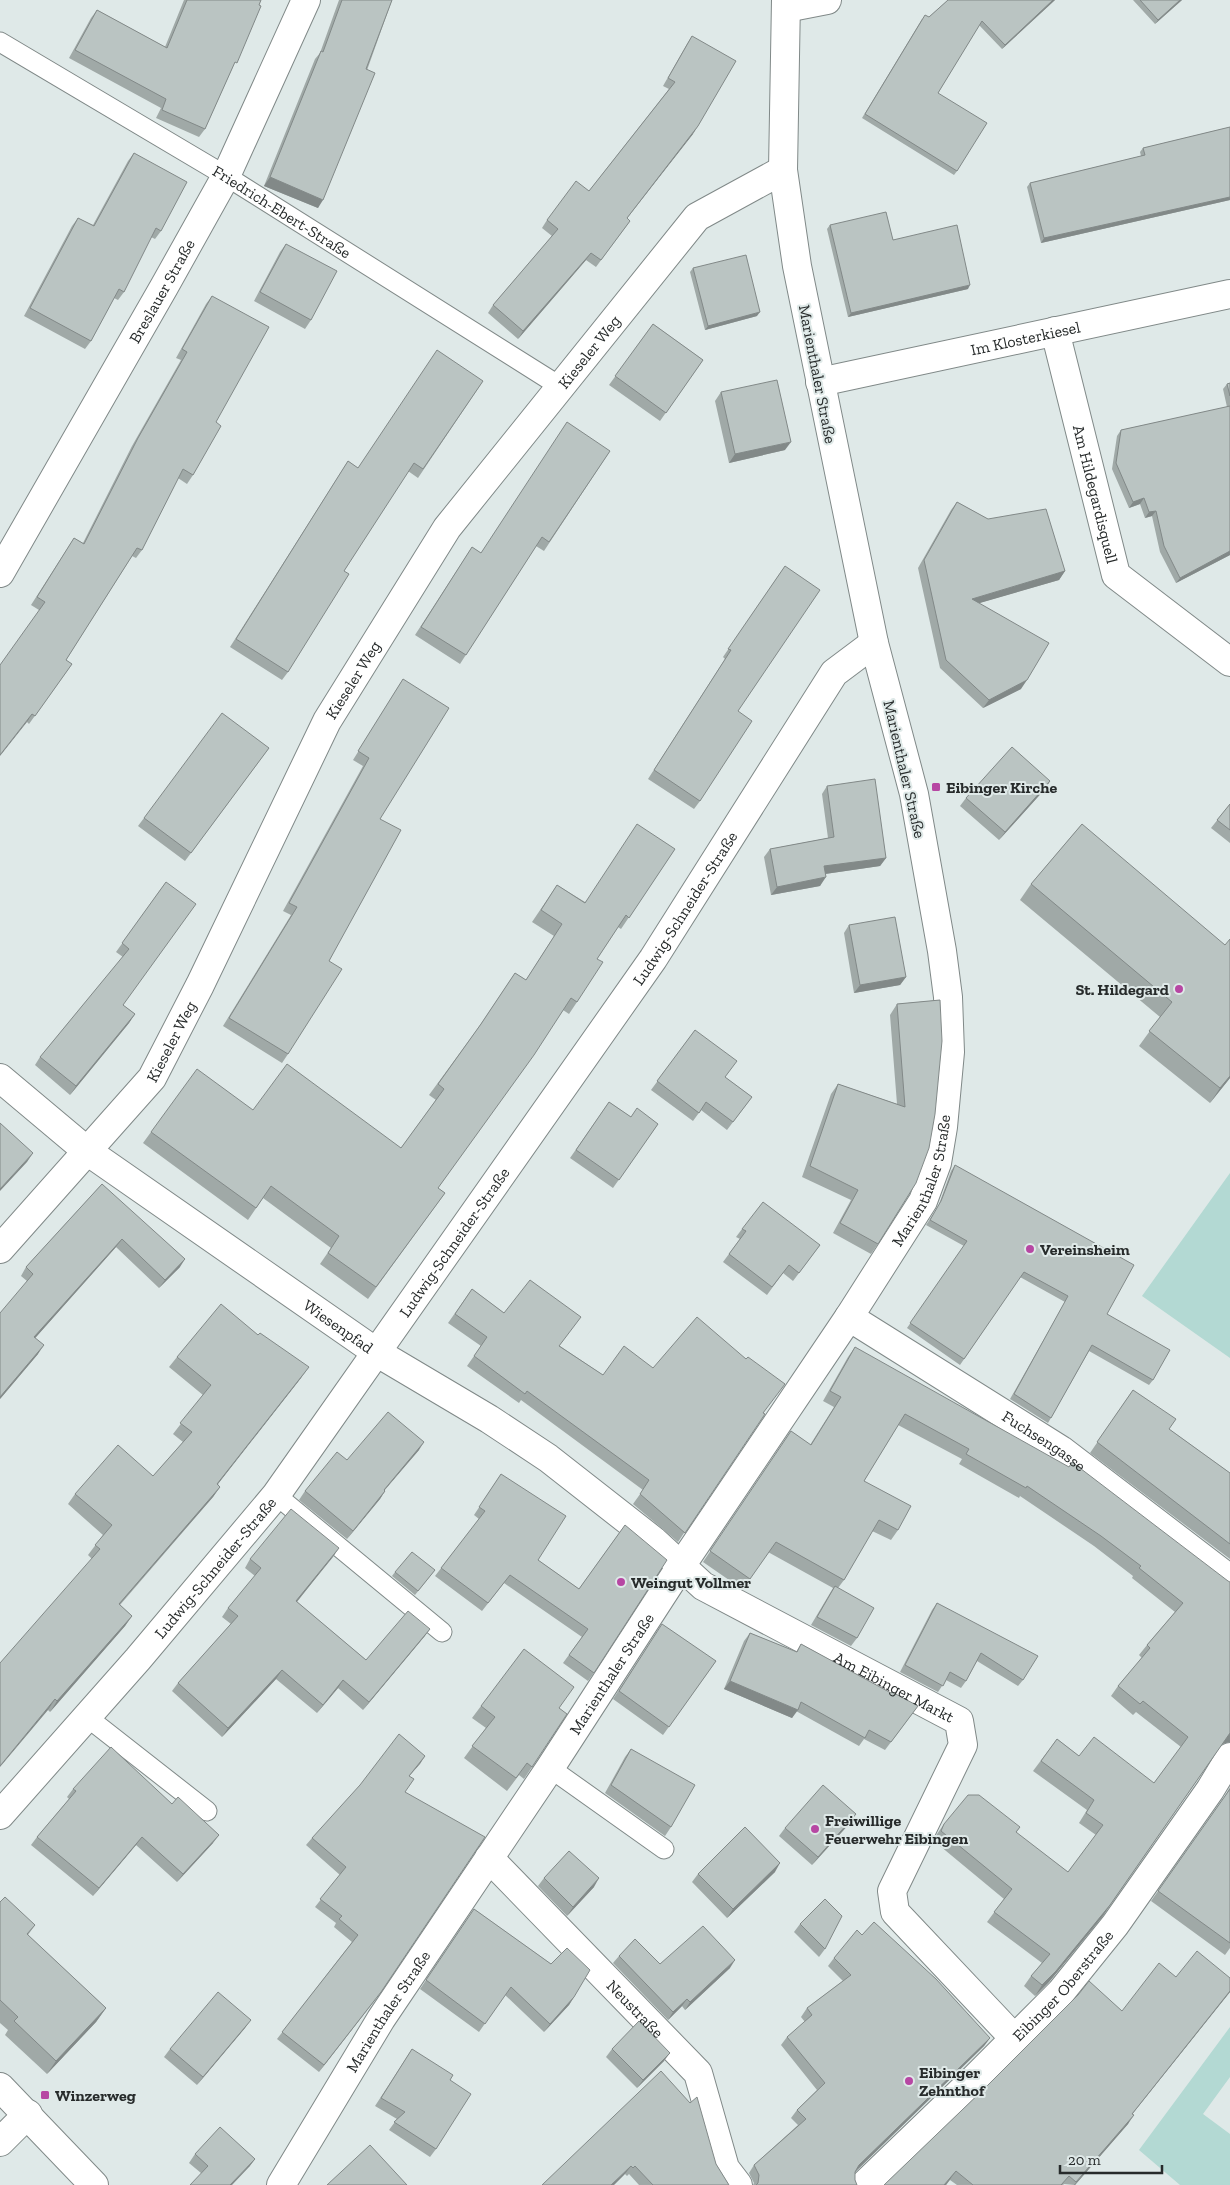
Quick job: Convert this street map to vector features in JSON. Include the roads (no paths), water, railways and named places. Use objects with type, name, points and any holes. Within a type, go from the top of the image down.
[{"type":"street","name":"Breslauer Straße","points":[[0,573],[226,176],[306,0]]},
{"type":"street","points":[[786,4],[827,0]]},
{"type":"street","name":"Marienthaler Straße","points":[[281,2185],[381,2019],[550,1768],[681,1566],[849,1317],[926,1193],[938,1154],[950,1052],[948,998],[942,951],[914,794],[874,643],[796,266],[783,170],[786,4]]},
{"type":"street","name":"Kieseler Weg","points":[[0,1249],[152,1078],[200,985],[327,721],[447,528],[697,216],[783,170]]},
{"type":"street","name":"Im Klosterkiesel","points":[[820,382],[1230,294]]},
{"type":"street","name":"Am Hildegardisquell","points":[[1055,331],[1116,575],[1230,662]]},
{"type":"street","name":"Ludwig-Schneider-Straße","points":[[0,1816],[276,1495],[653,959],[834,673],[874,643]]},
{"type":"street","name":"Wiesenpfad","points":[[0,1078],[87,1151],[376,1352],[489,1419],[548,1458],[654,1542],[681,1566]]},
{"type":"street","name":"Fuchsengasse","points":[[849,1317],[1061,1450],[1230,1579]]},
{"type":"street","name":"Am Eibinger Markt","points":[[681,1566],[703,1586],[959,1721],[963,1744],[892,1891],[894,1912],[1014,2038]]},
{"type":"street","name":"Eibinger Oberstraße","points":[[864,2185],[1060,1992],[1115,1925],[1210,1790],[1230,1757]]},
{"type":"street","name":"Neustraße","points":[[489,1858],[698,2073],[725,2168],[738,2185]]},
{"type":"street","points":[[0,2087],[28,2114],[94,2185]]},
{"type":"street","points":[[0,2142],[28,2114]]},
{"type":"lane","name":"Friedrich-Ebert-Straße","points":[[0,42],[226,176],[560,388]]},
{"type":"lane","points":[[276,1495],[442,1632]]},
{"type":"lane","points":[[87,1717],[207,1811]]},
{"type":"lane","points":[[550,1768],[664,1849]]},
{"type":"place","name":"Eibinger Kirche","points":[[936,787]]},
{"type":"place","name":"St. Hildegard","points":[[1179,989]]},
{"type":"place","name":"Vereinsheim","points":[[1030,1249]]},
{"type":"place","name":"Weingut Vollmer","points":[[621,1582]]},
{"type":"place","name":"Freiwillige Feuerwehr Eibingen","points":[[815,1829]]},
{"type":"place","name":"Eibinger Zehnthof","points":[[909,2081]]},
{"type":"place","name":"Winzerweg","points":[[45,2095]]}]
